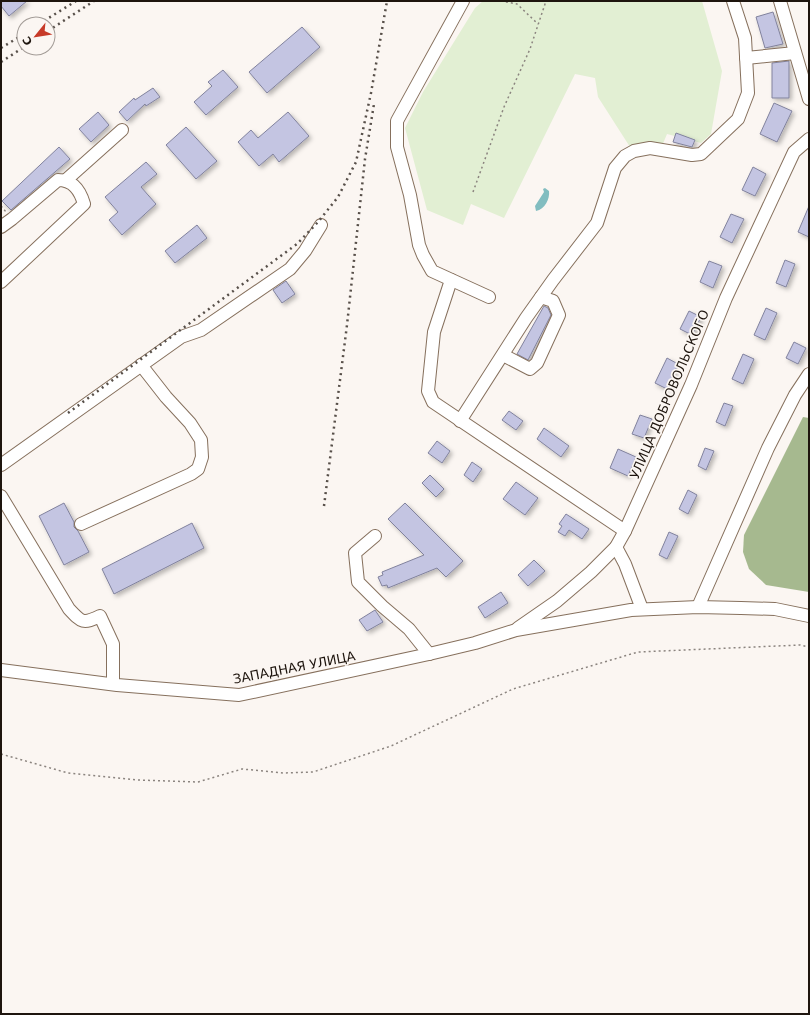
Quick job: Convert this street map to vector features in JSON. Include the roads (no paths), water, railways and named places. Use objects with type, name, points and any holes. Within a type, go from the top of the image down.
[{"type":"street","points":[[463,1],[397,120],[397,147],[410,195],[419,245],[432,271],[489,297]]},
{"type":"street","points":[[460,421],[541,297],[597,223],[615,168],[625,156],[634,151],[650,148],[692,155],[701,154],[738,119],[748,93],[745,38],[733,1]]},
{"type":"street","points":[[780,1],[809,99]]},
{"type":"street","points":[[746,58],[795,53]]},
{"type":"street","points":[[66,180],[122,130]]},
{"type":"street","name":"УЛИЦА ДОБРОВОЛЬСКОГО","points":[[516,630],[557,601],[591,572],[616,547],[625,531],[691,385],[726,298],[794,152],[809,139]]},
{"type":"street","points":[[1,227],[58,180],[66,180],[76,187],[84,204],[1,282]]},
{"type":"street","points":[[1,465],[181,337],[201,330],[290,270],[305,251],[321,224]]},
{"type":"street","points":[[451,280],[434,332],[428,391],[433,402],[625,531]]},
{"type":"street","points":[[503,354],[530,369],[537,363],[559,315],[553,301],[541,297]]},
{"type":"street","points":[[81,524],[191,474],[198,468],[202,457],[201,440],[190,423],[166,397],[141,365]]},
{"type":"street","points":[[698,607],[768,448],[795,395],[809,374]]},
{"type":"street","points":[[1,496],[69,609],[78,619],[87,622],[100,616],[113,644],[113,684]]},
{"type":"street","points":[[375,536],[355,553],[358,582],[382,606],[409,629],[429,654]]},
{"type":"street","points":[[616,547],[626,564],[642,609]]},
{"type":"street","points":[[516,630],[642,609],[698,607],[775,609],[809,616]]},
{"type":"street","name":"ЗАПАДНАЯ УЛИЦА","points":[[1,670],[113,684],[239,695],[429,654],[475,643],[516,630]]},
{"type":"water","points":[[545,188],[549,191],[548,200],[542,208],[536,211],[535,206],[544,192],[543,189]]},
{"type":"railway","points":[[52,16],[76,1]]},
{"type":"railway","points":[[56,26],[94,1]]},
{"type":"railway","points":[[68,413],[297,244],[318,222],[338,197],[356,162],[371,93],[387,1]]},
{"type":"railway","points":[[1,48],[16,39]]},
{"type":"railway","points":[[1,62],[16,52]]},
{"type":"railway","points":[[324,506],[347,325],[365,159],[374,104]]}]
